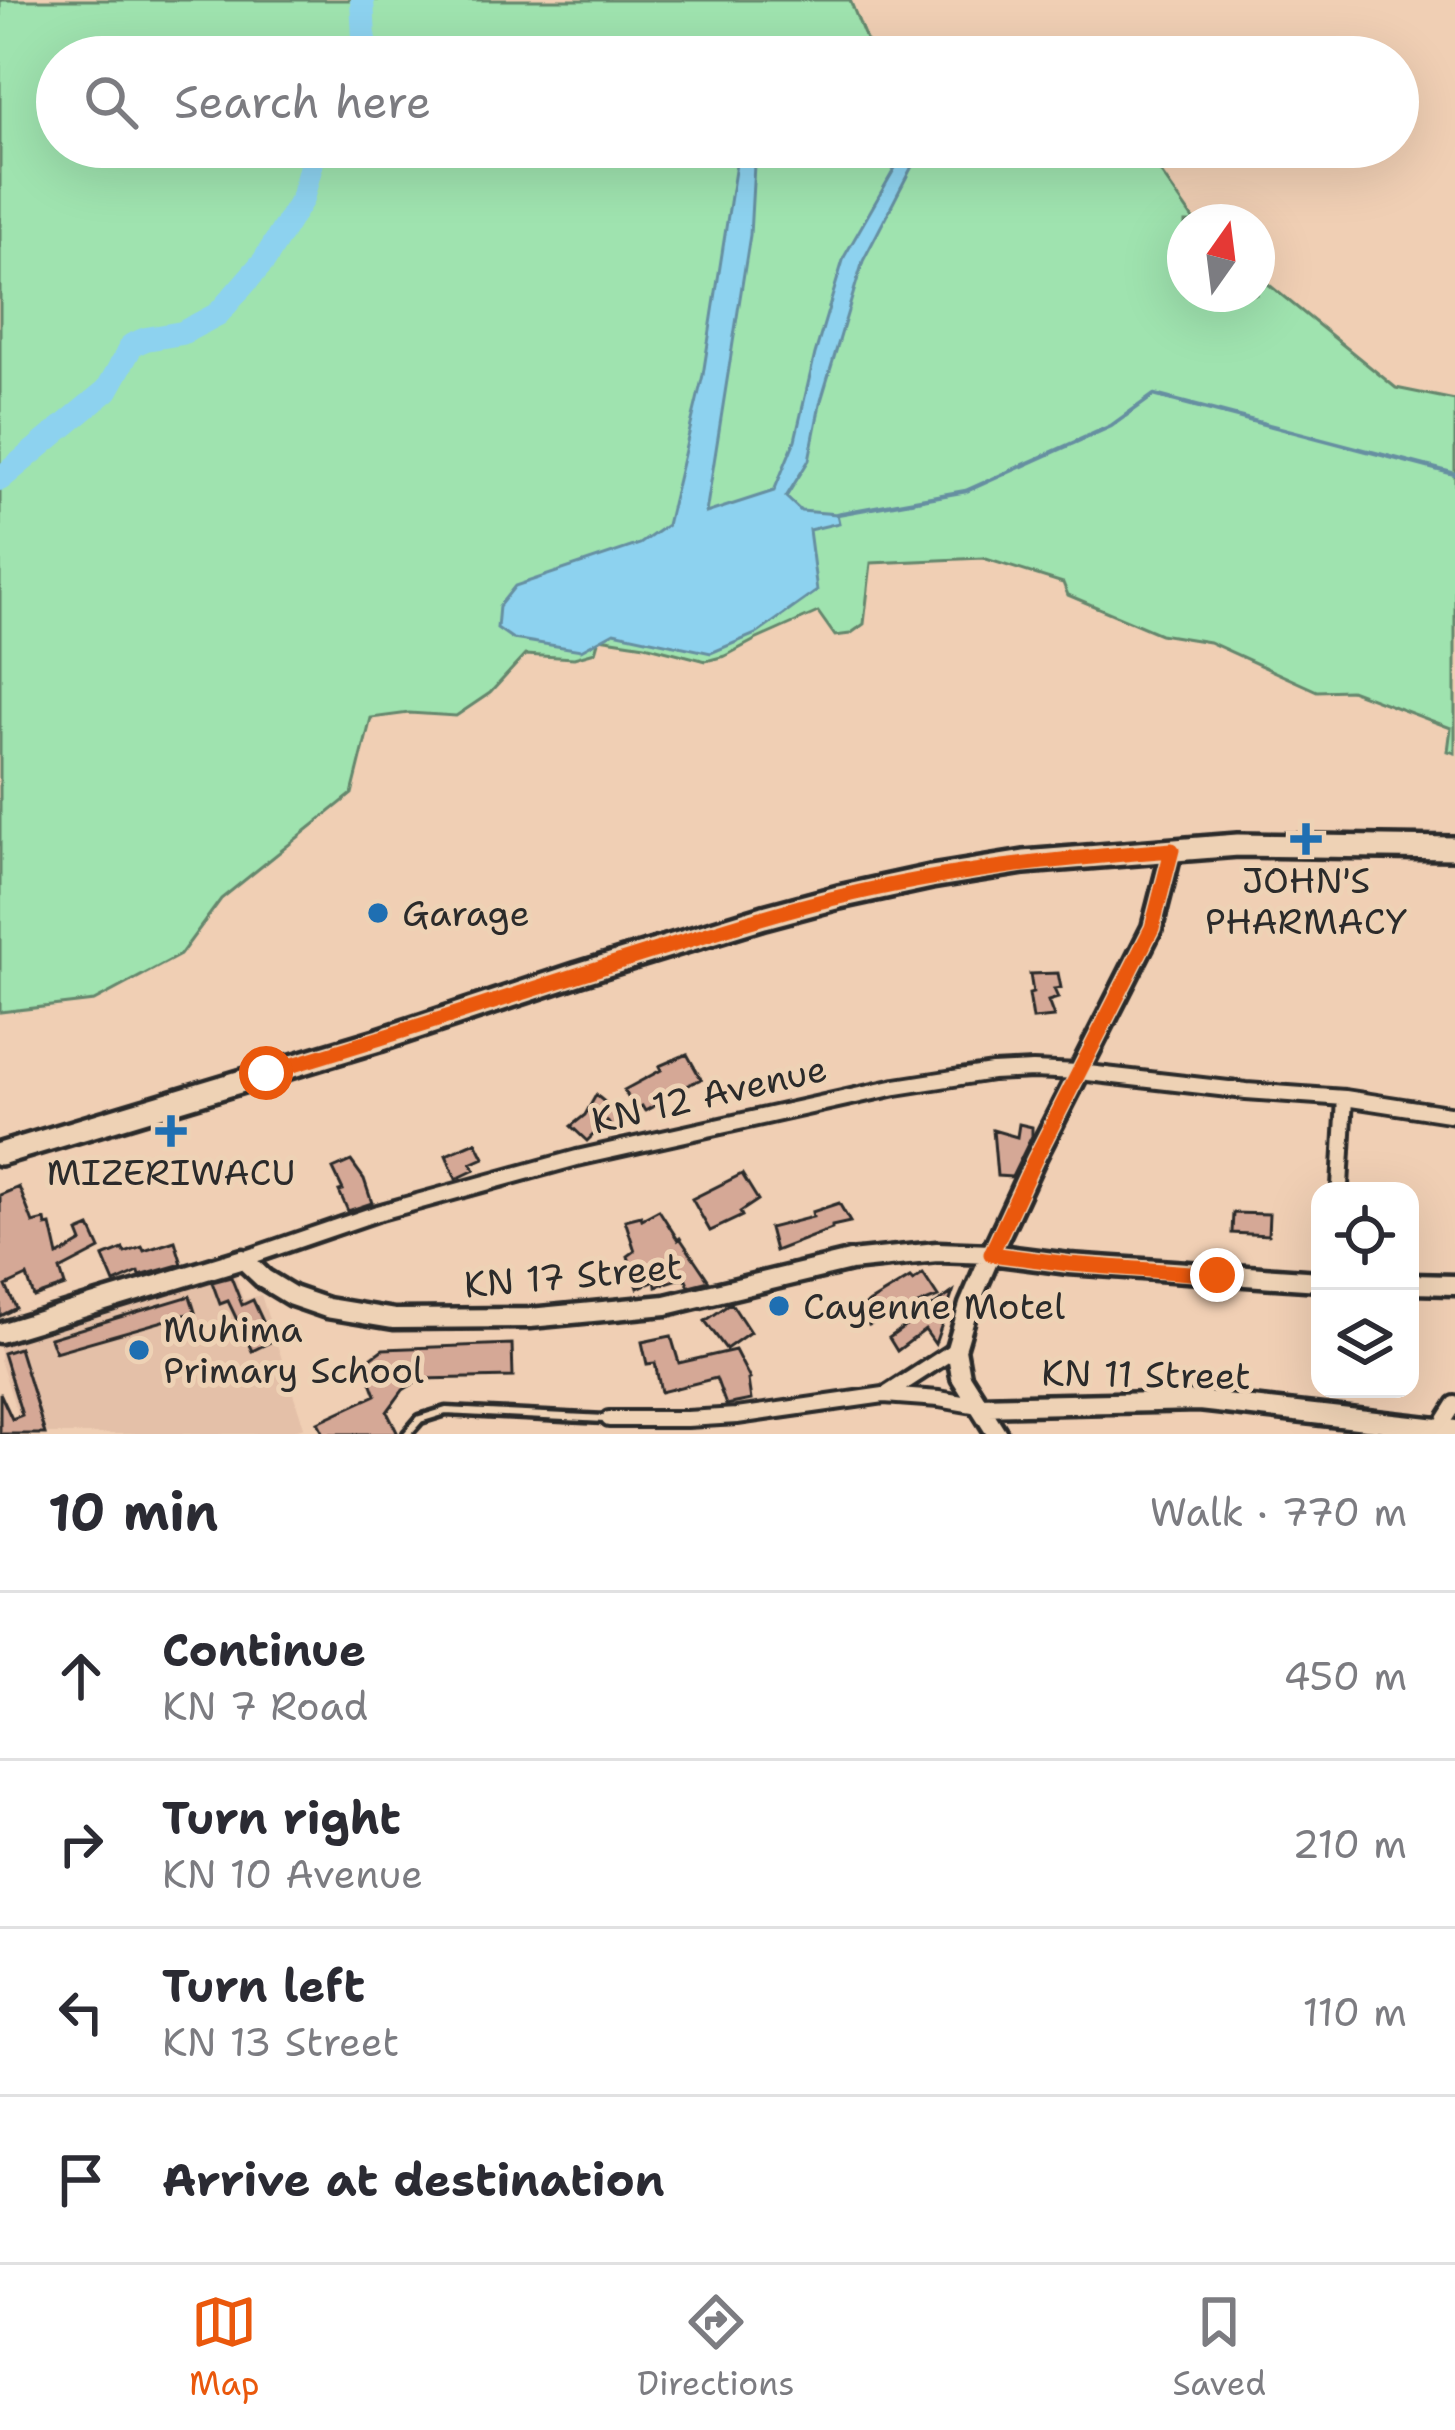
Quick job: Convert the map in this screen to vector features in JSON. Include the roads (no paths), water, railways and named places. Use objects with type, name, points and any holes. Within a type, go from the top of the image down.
[{"type":"main road","points":[[0,1154],[379,1040],[620,961],[839,897],[931,877],[1024,862],[1238,845],[1455,848]]},
{"type":"street","points":[[997,1434],[961,1377],[956,1349],[969,1305],[1152,928],[1172,850]]},
{"type":"street","name":"KN 12 Avenue","points":[[0,1334],[482,1183],[804,1106],[992,1072],[1079,1072],[1345,1098],[1455,1114]]},
{"type":"street","points":[[1340,1182],[1345,1098]]},
{"type":"street","name":"KN 17 Street","points":[[243,1259],[292,1296],[327,1308],[394,1319],[530,1318],[666,1305],[850,1261],[937,1252],[1311,1279]]},
{"type":"street","points":[[1419,1284],[1455,1285]]},
{"type":"street","points":[[884,1395],[956,1349]]},
{"type":"street","points":[[609,1419],[737,1416],[884,1395],[979,1406]]},
{"type":"street","name":"KN 11 Street","points":[[979,1406],[1199,1401],[1443,1431]]},
{"type":"street","points":[[1443,1431],[1455,1405]]},
{"type":"lane","points":[[407,1434],[420,1419],[446,1411],[609,1419]]},
{"type":"water","points":[[735,168],[754,168],[750,235],[706,513],[774,491],[795,440],[844,257],[895,168],[911,168],[863,261],[820,404],[809,460],[786,497],[801,511],[837,514],[839,523],[809,530],[817,591],[758,633],[711,653],[614,632],[581,650],[513,639],[497,628],[499,606],[515,586],[640,544],[667,525],[703,375]]},
{"type":"waterway","points":[[362,0],[364,36]]},
{"type":"waterway","points":[[0,479],[107,390],[132,345],[182,333],[218,314],[264,261],[302,199],[310,168]]},
{"type":"waterway","points":[[837,514],[966,491],[1111,426],[1154,395],[1455,474]]},
{"type":"place","name":"JOHN'S PHARMACY","points":[[1306,839]]},
{"type":"place","name":"Garage","points":[[378,913]]},
{"type":"place","name":"MIZERIWACU","points":[[171,1131]]},
{"type":"place","name":"Cayenne Motel","points":[[779,1306]]},
{"type":"place","name":"Muhima Primary School","points":[[139,1350]]}]
